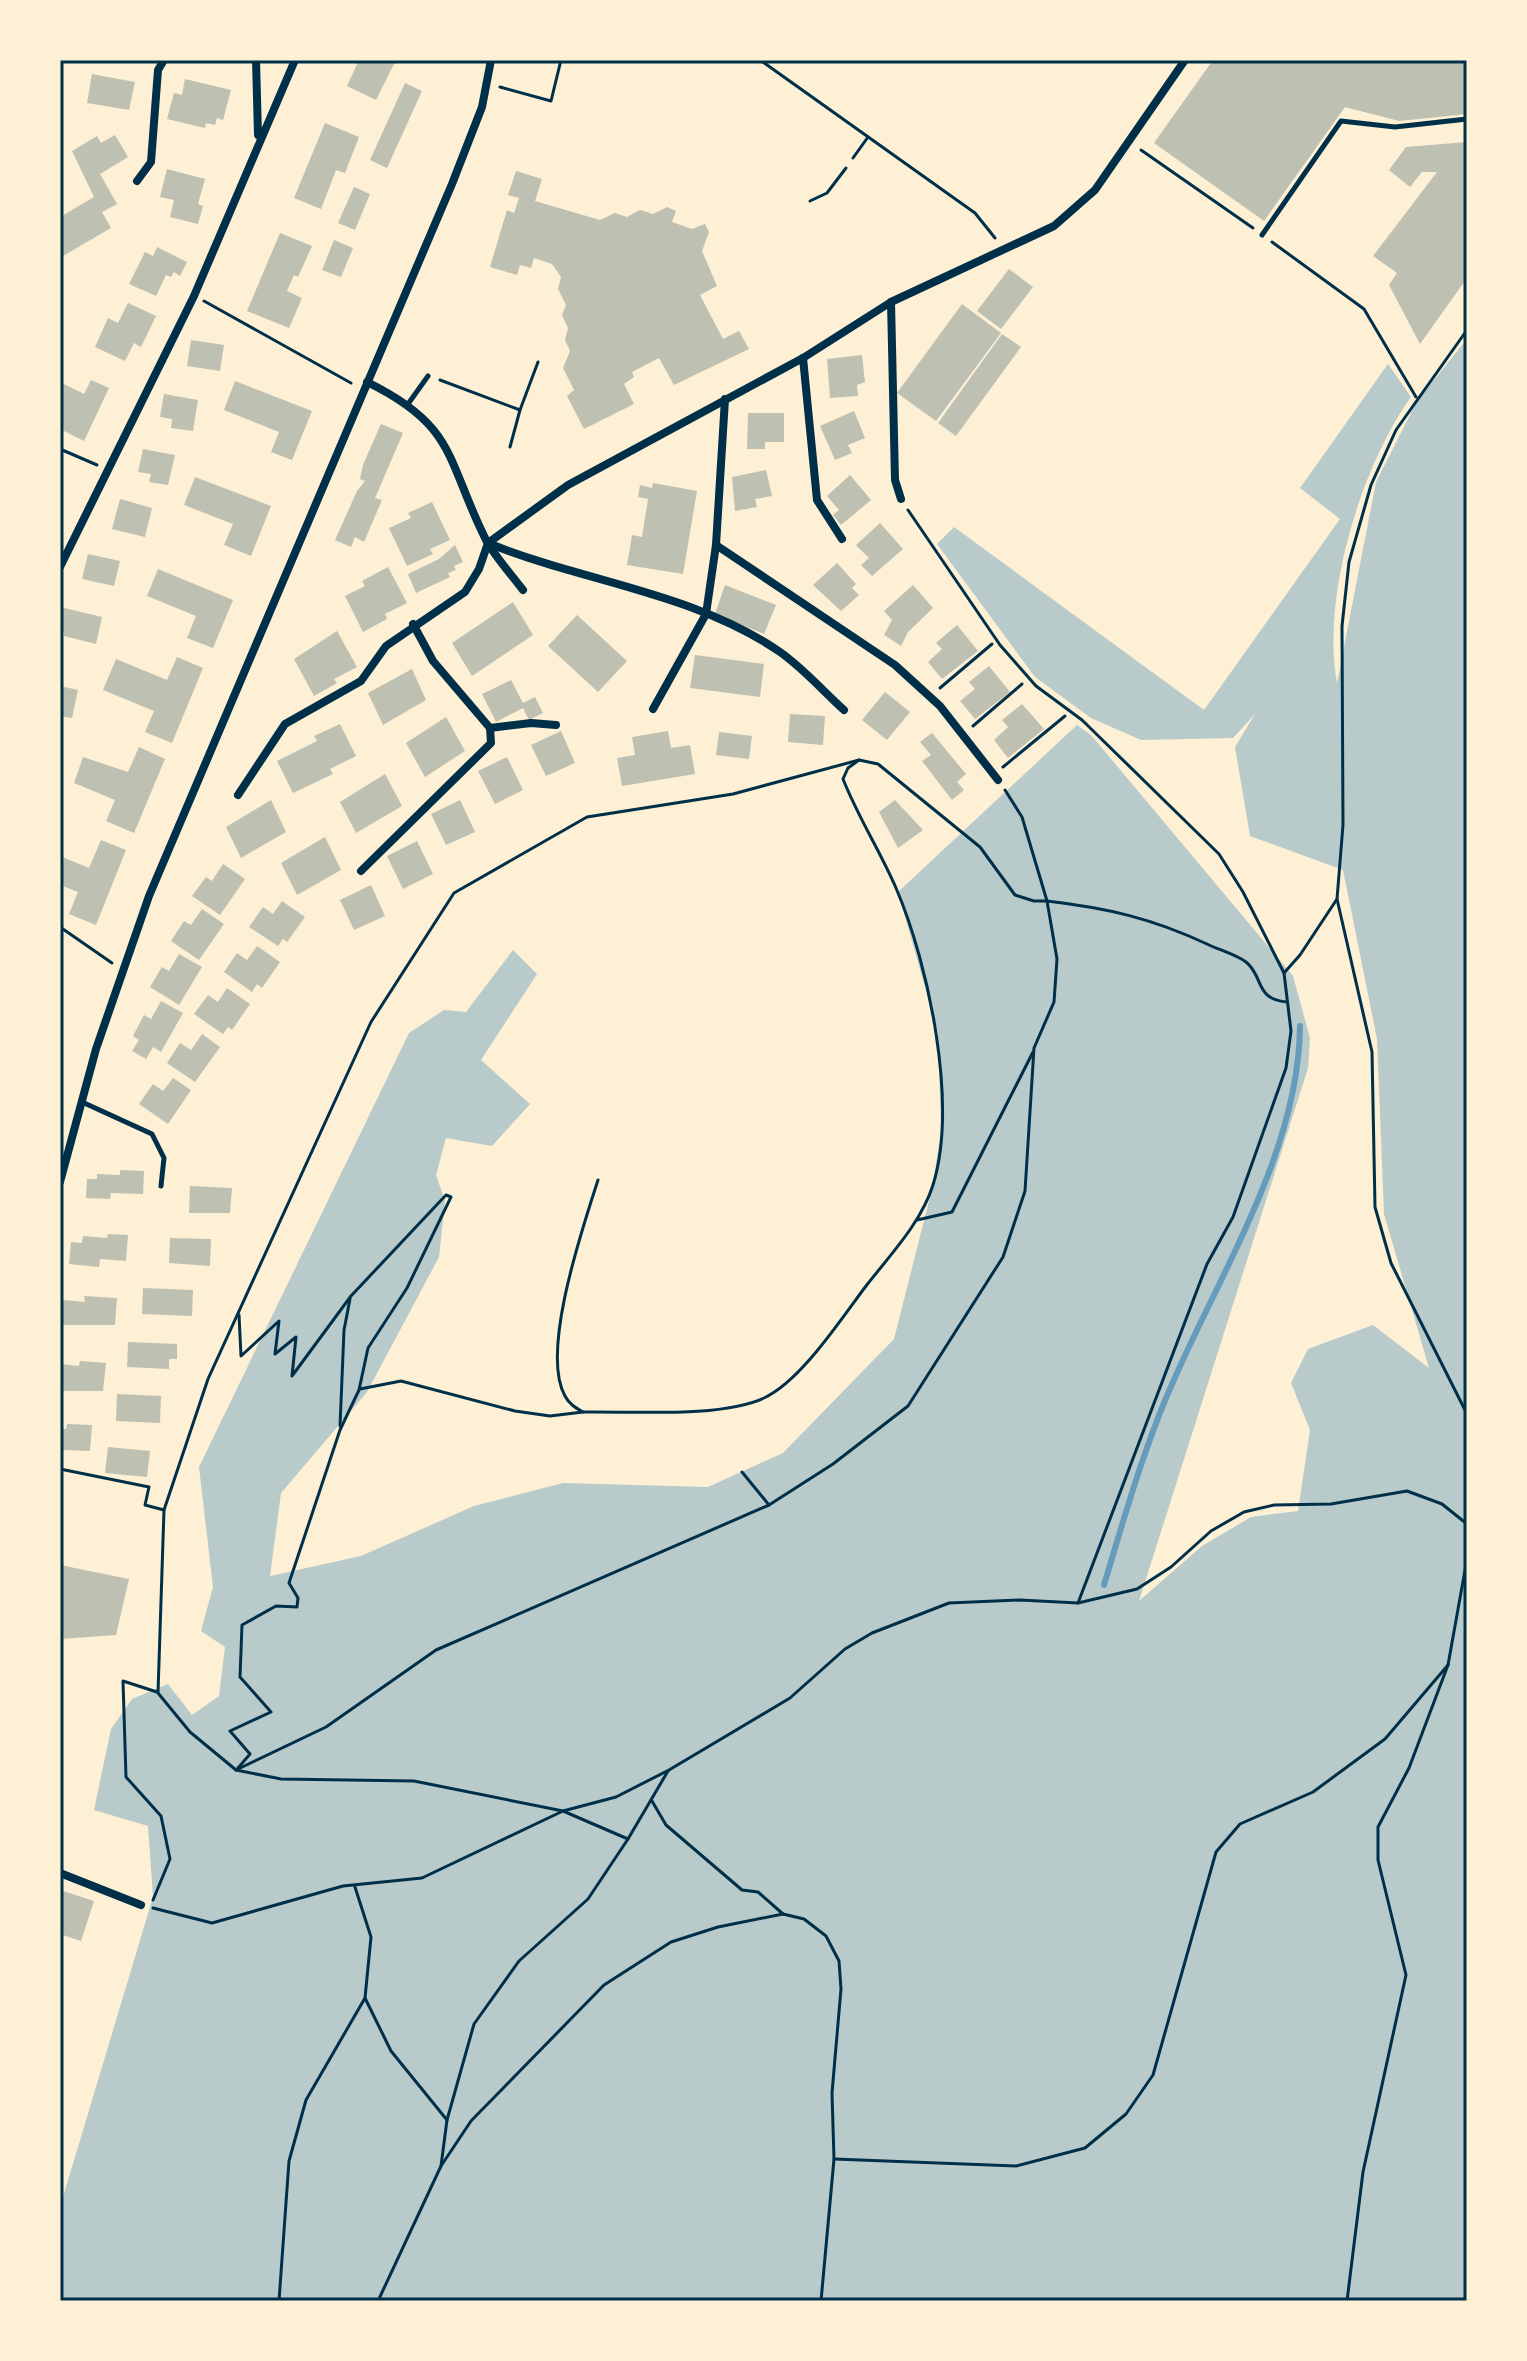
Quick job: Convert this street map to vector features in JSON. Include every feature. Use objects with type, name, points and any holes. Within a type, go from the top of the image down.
[{"type":"street","points":[[137,181],[151,162],[158,70],[164,60]]},
{"type":"street","points":[[256,60],[258,140]]},
{"type":"street","points":[[60,567],[194,296],[258,140],[295,60]]},
{"type":"street","points":[[60,1182],[81,1101],[122,970],[161,867],[452,184],[489,83],[491,60]]},
{"type":"street","points":[[238,795],[285,724],[361,681],[386,646],[413,624],[465,592],[479,569],[488,543],[568,485],[803,358],[891,302],[1054,226],[1095,190],[1185,60]]},
{"type":"street","points":[[891,302],[895,480],[901,499]]},
{"type":"street","points":[[803,358],[817,500],[842,539]]},
{"type":"street","points":[[367,382],[408,404],[434,426],[448,450],[488,543],[523,590]]},
{"type":"street","points":[[653,709],[706,614],[716,545],[725,399]]},
{"type":"street","points":[[488,543],[537,563],[647,590],[706,614],[780,652],[844,710]]},
{"type":"street","points":[[716,545],[895,665],[940,706],[999,775]]},
{"type":"street","points":[[361,871],[491,743],[490,728],[433,661],[413,624]]},
{"type":"street","points":[[490,728],[531,723],[556,725]]},
{"type":"street","points":[[60,1873],[145,1906]]},
{"type":"lane","points":[[1262,235],[1341,121],[1395,127],[1467,119]]},
{"type":"lane","points":[[408,404],[428,376]]},
{"type":"lane","points":[[81,1101],[152,1134],[164,1158],[161,1186]]},
{"type":"path","points":[[489,83],[551,101],[561,60]]},
{"type":"path","points":[[760,60],[975,213],[994,234],[1000,251]]},
{"type":"path","points":[[853,158],[868,137]]},
{"type":"path","points":[[1129,141],[1364,309],[1416,397]]},
{"type":"path","points":[[810,201],[827,193],[846,168]]},
{"type":"path","points":[[194,296],[347,383],[367,382]]},
{"type":"path","points":[[1467,330],[1416,397],[1396,430],[1371,485],[1349,562],[1342,626],[1343,825],[1337,899],[1372,1052],[1375,1207],[1391,1263],[1467,1414]]},
{"type":"path","points":[[510,447],[538,362]]},
{"type":"path","points":[[428,376],[520,410]]},
{"type":"path","points":[[60,449],[108,470]]},
{"type":"path","points":[[901,499],[1000,645],[1036,686],[1082,720],[1219,854],[1243,892],[1284,973],[1291,1031],[1280,1083],[1233,1217],[1207,1264],[1078,1603]]},
{"type":"path","points":[[934,692],[992,644]]},
{"type":"path","points":[[967,731],[1022,684]]},
{"type":"path","points":[[917,1220],[952,1212],[1054,1002],[1057,959],[1047,901],[1022,817],[999,775],[1065,716]]},
{"type":"path","points":[[158,1693],[164,1510],[208,1379],[371,1022],[454,893],[587,817],[733,794],[859,760],[878,764],[980,847],[1015,895],[1112,909],[1161,923],[1248,963],[1261,989],[1276,1001],[1287,1002]]},
{"type":"path","points":[[359,1390],[401,1381],[515,1411],[550,1416],[583,1412],[736,1407],[766,1397],[785,1383],[835,1327],[917,1220],[933,1185],[941,1130],[938,1033],[898,892],[843,779],[848,768],[859,760]]},
{"type":"path","points":[[1284,973],[1300,955],[1337,899]]},
{"type":"path","points":[[60,927],[122,970]]},
{"type":"path","points":[[236,1770],[326,1727],[436,1650],[769,1505],[833,1464],[908,1406],[1003,1257],[1025,1191],[1034,1048]]},
{"type":"path","points":[[583,1412],[570,1403],[560,1380],[563,1296],[598,1180]]},
{"type":"path","points":[[236,1770],[250,1754],[230,1731],[271,1712],[240,1677],[242,1625],[276,1606],[297,1607],[298,1598],[289,1583],[340,1430],[359,1390],[368,1348],[407,1288],[451,1197],[446,1195],[351,1296],[292,1376],[296,1337],[275,1354],[279,1321],[241,1356],[239,1311]]},
{"type":"path","points":[[340,1430],[344,1330],[351,1296]]},
{"type":"path","points":[[60,1469],[149,1487],[145,1505],[164,1510]]},
{"type":"path","points":[[742,1472],[769,1505]]},
{"type":"path","points":[[628,1839],[563,1811],[414,1781],[281,1779],[236,1770],[190,1732],[158,1693],[123,1681],[126,1777],[161,1816],[170,1859],[145,1906],[212,1923],[343,1886],[422,1878],[563,1811],[616,1797],[669,1770],[790,1698],[845,1649],[872,1633],[949,1603],[1020,1600],[1078,1603],[1137,1589],[1171,1567],[1211,1531],[1244,1512],[1274,1505],[1331,1504],[1407,1491],[1442,1504],[1467,1524]]},
{"type":"path","points":[[1347,2301],[1363,2172],[1406,1975],[1378,1860],[1378,1827],[1409,1768],[1448,1665],[1467,1559]]},
{"type":"path","points":[[834,2159],[1016,2166],[1085,2148],[1126,2114],[1153,2075],[1216,1852],[1240,1824],[1313,1792],[1385,1739],[1448,1665]]},
{"type":"path","points":[[441,2166],[447,2120],[474,2024],[519,1961],[588,1899],[669,1770]]},
{"type":"path","points":[[651,1800],[666,1825],[742,1890],[758,1892],[783,1914]]},
{"type":"path","points":[[279,2301],[289,2161],[306,2100],[365,1998],[371,1937],[355,1887]]},
{"type":"path","points":[[378,2301],[441,2166],[471,2121],[604,1985],[671,1942],[718,1927],[783,1914],[804,1919],[826,1936],[839,1961],[841,1989],[832,2093],[834,2159],[821,2301]]},
{"type":"path","points":[[365,1998],[391,2051],[447,2120]]},
{"type":"shaded area","points":[[1467,339],[1467,2301],[60,2301],[60,2207],[153,1897],[148,1826],[94,1810],[111,1729],[132,1699],[168,1684],[192,1715],[219,1696],[225,1647],[201,1631],[213,1587],[199,1467],[409,1033],[444,1010],[466,1012],[513,950],[537,974],[481,1060],[530,1104],[492,1146],[446,1138],[436,1175],[445,1201],[439,1257],[367,1392],[281,1493],[270,1576],[361,1556],[474,1506],[563,1483],[708,1487],[783,1453],[894,1339],[933,1185],[941,1130],[938,1033],[898,892],[1077,725],[1091,735],[1293,976],[1310,1038],[1308,1068],[1139,1601],[1202,1546],[1251,1517],[1298,1511],[1310,1430],[1291,1383],[1308,1349],[1373,1325],[1429,1368],[1384,1214],[1377,1039],[1343,870],[1250,836],[1235,747],[1255,714],[1233,738],[1141,740],[1091,718],[1035,677],[937,544],[954,527],[1204,710],[1340,519],[1300,488],[1388,364],[1411,397],[1376,459],[1349,534],[1335,612],[1337,683],[1376,482],[1417,401]]},
{"type":"building","points":[[359,60],[396,60],[376,100],[347,86]]},
{"type":"building","points":[[1213,60],[1467,60],[1467,114],[1399,121],[1345,107],[1264,221],[1154,143]]},
{"type":"building","points":[[92,74],[135,82],[129,110],[87,103]]},
{"type":"building","points":[[185,79],[231,90],[223,120],[217,118],[215,125],[206,123],[205,128],[167,119],[174,93],[182,95]]},
{"type":"building","points":[[405,83],[422,91],[387,168],[370,160]]},
{"type":"building","points":[[325,123],[359,137],[345,173],[336,170],[321,209],[294,198]]},
{"type":"building","points":[[115,135],[128,157],[100,174],[117,204],[102,212],[111,228],[63,256],[60,217],[94,197],[72,151],[97,136],[101,143]]},
{"type":"building","points":[[1467,142],[1467,278],[1420,344],[1389,285],[1397,273],[1373,256],[1437,172],[1422,172],[1410,187],[1389,170],[1406,147]]},
{"type":"building","points":[[167,169],[205,179],[198,204],[203,206],[198,224],[170,217],[174,200],[160,197]]},
{"type":"building","points":[[516,171],[542,179],[535,201],[600,220],[615,213],[627,217],[640,210],[653,214],[667,207],[676,211],[672,222],[692,229],[705,224],[709,232],[702,251],[717,286],[700,295],[723,339],[739,331],[749,349],[674,385],[659,358],[632,372],[634,377],[624,384],[634,404],[584,429],[567,396],[574,390],[563,368],[570,351],[565,340],[568,328],[562,315],[566,305],[558,289],[561,277],[552,264],[534,258],[531,268],[520,265],[517,275],[490,267],[507,210],[514,213],[519,198],[508,195]]},
{"type":"building","points":[[354,187],[370,194],[355,230],[338,223]]},
{"type":"building","points":[[280,233],[312,246],[298,277],[294,275],[287,291],[302,298],[289,328],[247,311]]},
{"type":"building","points":[[334,240],[353,248],[341,277],[322,270]]},
{"type":"building","points":[[157,247],[187,262],[180,276],[174,272],[171,277],[166,275],[156,296],[129,284],[145,252],[153,256]]},
{"type":"building","points":[[1009,269],[1033,287],[1001,329],[977,311]]},
{"type":"building","points":[[128,303],[156,316],[141,347],[134,343],[125,361],[95,347],[108,318],[118,323]]},
{"type":"building","points":[[962,304],[1001,333],[936,421],[897,393]]},
{"type":"building","points":[[1002,334],[1021,347],[956,436],[938,423]]},
{"type":"building","points":[[191,340],[224,345],[220,371],[187,366]]},
{"type":"building","points":[[862,355],[865,382],[857,385],[858,396],[830,398],[827,359]]},
{"type":"building","points":[[91,380],[109,388],[84,441],[60,429],[60,382],[84,394]]},
{"type":"building","points":[[235,381],[312,411],[292,460],[271,452],[279,432],[224,410]]},
{"type":"building","points":[[164,394],[198,400],[193,431],[171,428],[172,419],[160,417]]},
{"type":"building","points":[[854,411],[865,438],[848,445],[852,453],[835,460],[820,426]]},
{"type":"building","points":[[748,413],[784,413],[784,442],[765,442],[765,449],[747,449]]},
{"type":"building","points":[[381,424],[403,433],[375,498],[382,500],[364,542],[355,537],[351,547],[335,540],[357,491],[365,481],[360,479],[363,465]]},
{"type":"building","points":[[143,449],[175,455],[168,485],[149,482],[151,474],[138,472]]},
{"type":"building","points":[[766,470],[772,496],[755,499],[757,507],[735,511],[732,477]]},
{"type":"building","points":[[850,475],[871,500],[841,525],[833,515],[839,510],[827,496]]},
{"type":"building","points":[[195,477],[271,506],[251,556],[224,545],[233,524],[184,505]]},
{"type":"building","points":[[653,483],[697,491],[683,574],[627,565],[632,535],[642,537],[648,499],[638,497],[640,485],[652,488]]},
{"type":"building","points":[[120,499],[152,508],[145,537],[112,529]]},
{"type":"building","points":[[432,502],[450,540],[430,549],[433,554],[407,566],[389,528],[411,518],[408,513]]},
{"type":"building","points":[[880,523],[903,549],[872,576],[861,565],[869,558],[856,545]]},
{"type":"building","points":[[455,545],[463,562],[454,566],[456,570],[448,573],[450,577],[416,593],[408,574],[439,559]]},
{"type":"building","points":[[88,554],[120,561],[114,586],[82,579]]},
{"type":"building","points":[[837,563],[856,584],[852,588],[859,595],[841,611],[813,585]]},
{"type":"building","points":[[388,567],[407,603],[385,614],[387,619],[363,632],[345,596],[365,586],[362,581]]},
{"type":"building","points":[[158,569],[233,600],[213,648],[187,638],[196,616],[147,596]]},
{"type":"building","points":[[725,585],[776,605],[764,634],[715,614]]},
{"type":"building","points":[[913,585],[933,608],[908,632],[901,646],[884,635],[892,620],[884,611]]},
{"type":"building","points":[[513,602],[533,635],[472,676],[452,643]]},
{"type":"building","points":[[60,607],[102,617],[96,644],[64,636]]},
{"type":"building","points":[[577,615],[627,661],[598,692],[548,646]]},
{"type":"building","points":[[957,625],[978,651],[942,679],[928,662],[942,649],[936,643]]},
{"type":"building","points":[[337,631],[357,667],[334,679],[337,683],[314,696],[294,659]]},
{"type":"building","points":[[695,655],[764,664],[760,697],[690,688]]},
{"type":"building","points":[[177,657],[203,668],[172,743],[145,732],[154,711],[103,690],[116,659],[167,680]]},
{"type":"building","points":[[989,666],[1010,692],[975,719],[960,701],[975,689],[969,682]]},
{"type":"building","points":[[412,669],[426,700],[383,725],[368,693]]},
{"type":"building","points":[[511,680],[523,703],[535,697],[543,713],[529,720],[523,708],[496,722],[482,694]]},
{"type":"building","points":[[60,686],[78,690],[72,718],[60,716]]},
{"type":"building","points":[[885,692],[910,712],[887,740],[862,720]]},
{"type":"building","points":[[1022,704],[1044,729],[1008,758],[994,740],[1008,727],[1002,720]]},
{"type":"building","points":[[790,714],[825,716],[823,745],[788,742]]},
{"type":"building","points":[[446,717],[465,751],[425,777],[406,743]]},
{"type":"building","points":[[340,724],[356,756],[330,769],[333,774],[293,793],[277,761],[317,741],[314,736]]},
{"type":"building","points":[[561,731],[575,763],[546,776],[531,745]]},
{"type":"building","points":[[668,731],[671,748],[690,745],[695,774],[622,786],[617,758],[635,755],[632,737]]},
{"type":"building","points":[[719,732],[752,736],[749,759],[716,755]]},
{"type":"building","points":[[932,733],[966,774],[957,782],[964,790],[952,800],[922,761],[931,755],[920,742]]},
{"type":"building","points":[[139,747],[165,759],[134,833],[106,821],[115,800],[74,783],[83,757],[128,772]]},
{"type":"building","points":[[507,757],[523,790],[495,804],[478,771]]},
{"type":"building","points":[[385,774],[402,806],[356,833],[340,802]]},
{"type":"building","points":[[271,800],[286,832],[241,858],[226,827]]},
{"type":"building","points":[[460,800],[475,832],[446,845],[431,814]]},
{"type":"building","points":[[895,800],[923,830],[898,848],[879,812]]},
{"type":"building","points":[[325,837],[341,870],[297,895],[281,863]]},
{"type":"building","points":[[101,840],[126,850],[96,925],[69,914],[78,892],[60,885],[60,856],[89,868]]},
{"type":"building","points":[[417,841],[433,874],[403,889],[387,856]]},
{"type":"building","points":[[223,864],[245,879],[220,915],[192,896],[206,877],[212,881]]},
{"type":"building","points":[[371,885],[385,916],[354,930],[340,900]]},
{"type":"building","points":[[282,901],[305,917],[287,942],[283,939],[278,946],[249,927],[263,907],[273,914]]},
{"type":"building","points":[[202,909],[224,924],[199,960],[171,941],[184,921],[191,925]]},
{"type":"building","points":[[257,946],[280,962],[262,988],[257,984],[252,992],[224,972],[237,953],[247,960]]},
{"type":"building","points":[[179,954],[202,967],[179,1005],[150,987],[162,967],[169,971]]},
{"type":"building","points":[[227,988],[250,1004],[232,1030],[228,1027],[223,1034],[194,1014],[208,995],[218,1002]]},
{"type":"building","points":[[161,1001],[183,1013],[161,1052],[153,1047],[146,1059],[132,1051],[139,1040],[133,1036],[144,1015],[151,1019]]},
{"type":"building","points":[[202,1034],[220,1047],[195,1082],[167,1063],[180,1043],[191,1050]]},
{"type":"building","points":[[173,1078],[191,1090],[168,1124],[139,1104],[153,1084],[163,1091]]},
{"type":"building","points":[[120,1170],[144,1171],[143,1194],[111,1193],[110,1199],[86,1198],[87,1179],[97,1179],[97,1174],[120,1175]]},
{"type":"building","points":[[190,1186],[232,1188],[230,1213],[189,1213]]},
{"type":"building","points":[[108,1234],[128,1235],[126,1261],[100,1259],[99,1267],[69,1264],[71,1242],[82,1243],[83,1236],[107,1238]]},
{"type":"building","points":[[170,1238],[211,1239],[210,1266],[169,1263]]},
{"type":"building","points":[[143,1288],[193,1290],[192,1316],[142,1314]]},
{"type":"building","points":[[84,1296],[117,1298],[115,1325],[61,1325],[63,1300],[85,1302]]},
{"type":"building","points":[[128,1342],[177,1344],[177,1359],[169,1359],[169,1369],[127,1367]]},
{"type":"building","points":[[80,1361],[106,1363],[103,1391],[60,1391],[60,1364],[79,1366]]},
{"type":"building","points":[[117,1394],[161,1396],[160,1423],[116,1421]]},
{"type":"building","points":[[67,1424],[92,1425],[90,1451],[63,1450],[60,1461],[60,1429],[66,1429]]},
{"type":"building","points":[[108,1447],[150,1451],[147,1477],[105,1473]]},
{"type":"building","points":[[60,1565],[129,1579],[116,1635],[60,1639]]},
{"type":"building","points":[[60,1890],[94,1901],[81,1941],[60,1934]]},
{"type":"waterway","points":[[1104,1585],[1155,1425],[1237,1248],[1273,1160],[1287,1116],[1296,1071],[1300,1026]]}]
